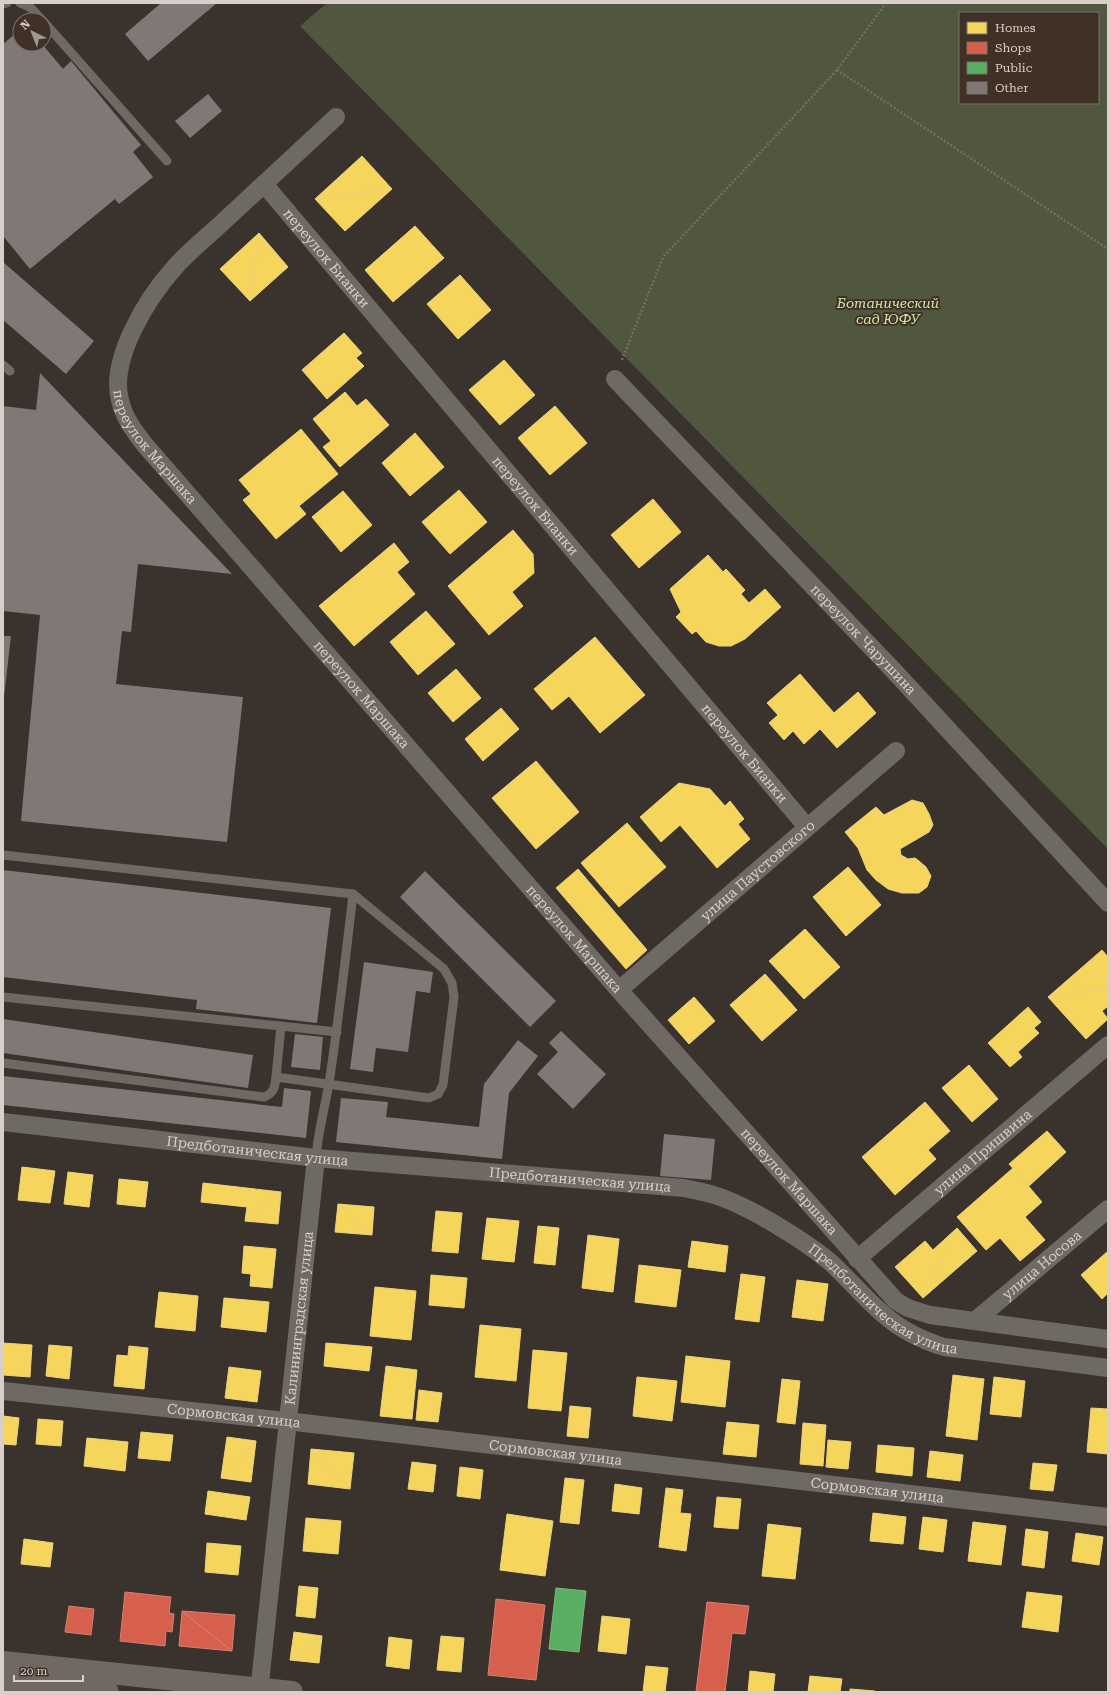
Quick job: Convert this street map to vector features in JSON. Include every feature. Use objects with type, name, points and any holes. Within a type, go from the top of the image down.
[{"type":"main road","points":[[3,1662],[259,1690],[292,1692]]},
{"type":"main road","points":[[3,1680],[108,1692]]},
{"type":"street","name":"переулок Маршака","points":[[336,117],[174,268],[149,302],[134,327],[124,351],[119,377],[119,399],[126,419],[144,445],[619,990],[858,1259]]},
{"type":"street","name":"переулок Бианки","points":[[264,184],[807,827]]},
{"type":"street","name":"переулок Чарушина","points":[[615,379],[894,671],[1108,903]]},
{"type":"street","name":"улица Паустовского","points":[[619,990],[896,751]]},
{"type":"street","name":"улица Пришвина","points":[[858,1259],[1108,1045]]},
{"type":"street","name":"Предботаническая улица","points":[[3,1122],[316,1158],[684,1188],[714,1195],[746,1209],[808,1245],[829,1262],[883,1315],[904,1330],[922,1340],[944,1347],[1108,1368]]},
{"type":"street","name":"Калининградская улица","points":[[259,1690],[316,1158]]},
{"type":"street","name":"улица Носова","points":[[976,1320],[1108,1209]]},
{"type":"street","name":"Предботаническая улица","points":[[858,1259],[896,1301],[908,1308],[930,1315],[1108,1339]]},
{"type":"street","name":"Сормовская улица","points":[[3,1391],[287,1421],[1108,1517]]},
{"type":"lane","points":[[3,4],[7,3]]},
{"type":"lane","points":[[20,3],[31,8],[35,12]]},
{"type":"lane","points":[[52,31],[167,161]]},
{"type":"lane","points":[[3,854],[353,894],[444,969],[452,983],[454,996],[443,1085],[438,1094],[429,1098],[276,1077]]},
{"type":"lane","points":[[316,1158],[317,1140],[329,1085],[337,1032],[353,894]]},
{"type":"lane","points":[[3,997],[337,1032]]},
{"type":"lane","points":[[3,1063],[264,1097],[270,1095],[274,1089],[281,1026]]},
{"type":"path","points":[[615,379],[662,257],[837,70],[886,3]]},
{"type":"path","points":[[837,70],[1108,249]]},
{"type":"green space","name":"Ботанический сад ЮФУ","points":[[327,3],[1108,3],[1108,849],[300,26]]},
{"type":"building: Homes","points":[[362,156],[392,189],[315,199]]},
{"type":"building: Homes","points":[[392,189],[345,231],[315,199]]},
{"type":"building: Homes","points":[[415,226],[444,258],[393,302],[365,270]]},
{"type":"building: Homes","points":[[259,233],[288,267],[250,301]]},
{"type":"building: Homes","points":[[259,233],[250,301],[220,269]]},
{"type":"building: Homes","points":[[460,275],[491,310],[458,339],[427,304]]},
{"type":"building: Homes","points":[[344,333],[362,353],[356,358],[364,366],[327,399],[302,370]]},
{"type":"building: Homes","points":[[504,360],[535,395],[500,425],[469,390]]},
{"type":"building: Homes","points":[[345,392],[357,406],[366,399],[389,425],[340,467],[323,447],[331,441],[313,419]]},
{"type":"building: Homes","points":[[555,406],[587,443],[550,475],[518,438]]},
{"type":"building: Homes","points":[[301,429],[338,474],[299,506],[306,514],[276,539],[243,500],[251,494],[239,480]]},
{"type":"building: Homes","points":[[415,433],[444,467],[410,496],[382,463]]},
{"type":"building: Homes","points":[[459,490],[487,522],[450,554],[422,522]]},
{"type":"building: Homes","points":[[343,491],[372,525],[341,552],[312,517]]},
{"type":"building: Homes","points":[[653,499],[681,532],[639,568],[611,535]]},
{"type":"building: Homes","points":[[513,530],[533,554],[534,573],[512,592],[523,606],[489,635],[448,586]]},
{"type":"building: Homes","points":[[394,543],[409,562],[397,572],[415,594],[354,646],[319,606]]},
{"type":"building: Homes","points":[[708,555],[723,572],[726,569],[745,590],[741,594],[749,603],[765,589],[781,607],[745,639],[731,646],[719,646],[706,642],[696,631],[692,634],[676,617],[681,612],[670,589]]},
{"type":"building: Homes","points":[[426,611],[455,644],[418,675],[390,642]]},
{"type":"building: Homes","points":[[595,637],[645,695],[600,733],[569,696],[552,710],[534,689]]},
{"type":"building: Homes","points":[[456,669],[481,698],[453,722],[428,693]]},
{"type":"building: Homes","points":[[800,674],[834,713],[858,692],[876,713],[837,748],[820,729],[804,744],[793,731],[784,740],[769,723],[778,715],[767,703]]},
{"type":"building: Homes","points":[[501,708],[519,729],[483,761],[465,739]]},
{"type":"building: Homes","points":[[536,761],[579,812],[536,849],[492,798]]},
{"type":"building: Homes","points":[[679,783],[710,789],[725,806],[730,801],[744,819],[738,824],[750,839],[717,868],[680,825],[661,842],[640,817]]},
{"type":"building: Homes","points":[[912,800],[923,803],[933,825],[929,832],[900,849],[901,855],[908,859],[915,858],[926,867],[931,876],[927,887],[919,893],[902,893],[888,889],[876,880],[867,870],[858,848],[845,832],[876,807],[884,815]]},
{"type":"building: Homes","points":[[627,823],[666,867],[619,907],[581,863]]},
{"type":"building: Homes","points":[[848,867],[881,905],[846,936],[813,897]]},
{"type":"building: Homes","points":[[578,869],[647,950],[626,969],[556,888]]},
{"type":"building: Homes","points":[[805,929],[840,967],[804,999],[769,961]]},
{"type":"building: Homes","points":[[1102,950],[1108,957],[1108,988],[1048,997]]},
{"type":"building: Homes","points":[[765,974],[797,1010],[762,1041],[730,1005]]},
{"type":"building: Homes","points":[[1108,988],[1108,1006],[1102,1011],[1108,1019],[1086,1039],[1048,997]]},
{"type":"building: Homes","points":[[694,997],[715,1021],[689,1044],[668,1020]]},
{"type":"building: Homes","points":[[1028,1007],[1041,1022],[1034,1028],[1039,1033],[1018,1052],[1022,1057],[1010,1067],[988,1043]]},
{"type":"building: Homes","points":[[969,1065],[998,1099],[972,1122],[942,1088]]},
{"type":"building: Homes","points":[[925,1102],[950,1131],[928,1150],[936,1159],[895,1195],[862,1157]]},
{"type":"building: Homes","points":[[1047,1131],[1066,1152],[1029,1186],[1009,1164]]},
{"type":"building: Homes","points":[[22,1167],[55,1171],[50,1203],[18,1200]]},
{"type":"building: Homes","points":[[1013,1168],[1042,1202],[1025,1217],[1045,1240],[1020,1261],[1000,1238],[986,1250],[957,1217]]},
{"type":"building: Homes","points":[[68,1172],[93,1175],[89,1207],[64,1204]]},
{"type":"building: Homes","points":[[119,1179],[148,1182],[145,1207],[117,1204]]},
{"type":"building: Homes","points":[[203,1183],[281,1192],[245,1221],[247,1207],[201,1202]]},
{"type":"building: Homes","points":[[281,1192],[278,1224],[245,1221]]},
{"type":"building: Homes","points":[[338,1204],[372,1235],[335,1232]]},
{"type":"building: Homes","points":[[338,1204],[374,1207],[372,1235]]},
{"type":"building: Homes","points":[[436,1211],[462,1213],[458,1253],[432,1251]]},
{"type":"building: Homes","points":[[487,1218],[519,1221],[514,1262],[482,1259]]},
{"type":"building: Homes","points":[[538,1226],[559,1228],[555,1265],[534,1263]]},
{"type":"building: Homes","points":[[957,1228],[923,1298],[895,1267],[925,1241],[933,1250]]},
{"type":"building: Homes","points":[[957,1228],[977,1251],[923,1298]]},
{"type":"building: Homes","points":[[588,1235],[619,1239],[613,1292],[582,1288]]},
{"type":"building: Homes","points":[[692,1241],[728,1246],[725,1272],[688,1267]]},
{"type":"building: Homes","points":[[244,1246],[276,1249],[272,1288],[250,1286],[251,1274],[242,1273]]},
{"type":"building: Homes","points":[[1108,1251],[1108,1293],[1102,1299],[1081,1275]]},
{"type":"building: Homes","points":[[639,1265],[681,1270],[676,1307],[635,1302]]},
{"type":"building: Homes","points":[[741,1274],[765,1277],[759,1322],[735,1319]]},
{"type":"building: Homes","points":[[431,1275],[467,1278],[464,1308],[429,1305]]},
{"type":"building: Homes","points":[[797,1280],[828,1284],[823,1321],[792,1317]]},
{"type":"building: Homes","points":[[375,1287],[416,1291],[411,1340],[370,1336]]},
{"type":"building: Homes","points":[[159,1292],[198,1296],[195,1331],[155,1327]]},
{"type":"building: Homes","points":[[224,1298],[269,1302],[266,1332],[221,1327]]},
{"type":"building: Homes","points":[[480,1325],[521,1329],[516,1381],[475,1377]]},
{"type":"building: Homes","points":[[3,1343],[32,1345],[30,1377],[3,1375]]},
{"type":"building: Homes","points":[[326,1343],[372,1347],[369,1371],[324,1366]]},
{"type":"building: Homes","points":[[49,1345],[72,1347],[69,1379],[46,1376]]},
{"type":"building: Homes","points":[[129,1346],[148,1348],[144,1389],[114,1386],[117,1355],[128,1356]]},
{"type":"building: Homes","points":[[533,1350],[567,1353],[561,1411],[528,1408]]},
{"type":"building: Homes","points":[[686,1356],[730,1361],[725,1407],[681,1402]]},
{"type":"building: Homes","points":[[386,1366],[417,1370],[412,1419],[380,1416]]},
{"type":"building: Homes","points":[[229,1367],[261,1371],[257,1402],[225,1398]]},
{"type":"building: Homes","points":[[953,1375],[984,1379],[977,1440],[946,1436]]},
{"type":"building: Homes","points":[[637,1377],[677,1381],[672,1421],[633,1416]]},
{"type":"building: Homes","points":[[994,1377],[1025,1381],[1021,1417],[990,1414]]},
{"type":"building: Homes","points":[[782,1379],[800,1381],[795,1424],[777,1422]]},
{"type":"building: Homes","points":[[419,1390],[442,1393],[438,1422],[416,1420]]},
{"type":"building: Homes","points":[[570,1406],[591,1408],[588,1438],[567,1436]]},
{"type":"building: Homes","points":[[1091,1408],[1108,1409],[1108,1454],[1087,1452]]},
{"type":"building: Homes","points":[[3,1416],[19,1418],[16,1445],[3,1444]]},
{"type":"building: Homes","points":[[38,1419],[63,1421],[61,1446],[36,1444]]},
{"type":"building: Homes","points":[[727,1422],[759,1425],[756,1457],[723,1454]]},
{"type":"building: Homes","points":[[803,1423],[826,1425],[823,1466],[800,1464]]},
{"type":"building: Homes","points":[[141,1432],[173,1435],[170,1461],[138,1458]]},
{"type":"building: Homes","points":[[227,1437],[256,1441],[221,1478]]},
{"type":"building: Homes","points":[[87,1438],[128,1442],[125,1471],[84,1466]]},
{"type":"building: Homes","points":[[828,1440],[851,1442],[848,1469],[826,1467]]},
{"type":"building: Homes","points":[[256,1441],[251,1482],[221,1478]]},
{"type":"building: Homes","points":[[878,1445],[914,1448],[912,1476],[876,1472]]},
{"type":"building: Homes","points":[[311,1449],[350,1489],[308,1484]]},
{"type":"building: Homes","points":[[311,1449],[354,1453],[350,1489]]},
{"type":"building: Homes","points":[[930,1451],[963,1455],[960,1481],[927,1477]]},
{"type":"building: Homes","points":[[412,1462],[436,1465],[433,1492],[408,1489]]},
{"type":"building: Homes","points":[[1033,1463],[1057,1465],[1053,1491],[1030,1489]]},
{"type":"building: Homes","points":[[460,1467],[483,1470],[480,1499],[457,1496]]},
{"type":"building: Homes","points":[[565,1478],[584,1480],[579,1524],[560,1522]]},
{"type":"building: Homes","points":[[615,1484],[642,1488],[639,1514],[612,1511]]},
{"type":"building: Homes","points":[[666,1488],[683,1490],[680,1513],[691,1514],[686,1551],[659,1547]]},
{"type":"building: Homes","points":[[208,1491],[250,1497],[246,1520],[205,1514]]},
{"type":"building: Homes","points":[[717,1497],[741,1499],[738,1529],[714,1527]]},
{"type":"building: Homes","points":[[873,1513],[906,1517],[903,1544],[870,1541]]},
{"type":"building: Homes","points":[[507,1514],[553,1521],[545,1576],[500,1570]]},
{"type":"building: Homes","points":[[923,1517],[947,1520],[943,1552],[919,1549]]},
{"type":"building: Homes","points":[[306,1518],[341,1521],[338,1554],[303,1551]]},
{"type":"building: Homes","points":[[973,1522],[1006,1526],[1001,1565],[968,1561]]},
{"type":"building: Homes","points":[[768,1524],[801,1528],[795,1579],[762,1576]]},
{"type":"building: Homes","points":[[1026,1529],[1048,1532],[1044,1568],[1022,1565]]},
{"type":"building: Homes","points":[[1076,1533],[1103,1537],[1099,1565],[1072,1561]]},
{"type":"building: Homes","points":[[24,1539],[53,1543],[50,1567],[21,1564]]},
{"type":"building: Homes","points":[[207,1543],[241,1546],[238,1575],[205,1572]]},
{"type":"building: Homes","points":[[299,1586],[318,1588],[315,1618],[296,1616]]},
{"type":"building: Homes","points":[[1027,1592],[1062,1596],[1058,1632],[1022,1627]]},
{"type":"building: Homes","points":[[602,1616],[630,1619],[626,1654],[598,1651]]},
{"type":"building: Homes","points":[[294,1632],[322,1636],[290,1660]]},
{"type":"building: Homes","points":[[322,1636],[319,1663],[290,1660]]},
{"type":"building: Homes","points":[[441,1636],[464,1638],[461,1672],[437,1670]]},
{"type":"building: Homes","points":[[389,1637],[412,1640],[409,1669],[386,1666]]},
{"type":"building: Homes","points":[[646,1666],[668,1668],[665,1692],[643,1692]]},
{"type":"building: Homes","points":[[750,1671],[775,1674],[773,1692],[748,1692]]},
{"type":"building: Homes","points":[[810,1676],[842,1679],[840,1692],[808,1692]]},
{"type":"building: Homes","points":[[850,1689],[875,1691],[875,1692],[850,1692]]},
{"type":"building: Shops","points":[[125,1592],[171,1597],[169,1613],[174,1614],[172,1632],[166,1631],[165,1646],[120,1641]]},
{"type":"building: Shops","points":[[496,1599],[545,1605],[536,1680],[488,1675]]},
{"type":"building: Shops","points":[[707,1602],[749,1606],[745,1634],[732,1633],[725,1692],[696,1692]]},
{"type":"building: Shops","points":[[69,1606],[94,1609],[91,1635],[65,1632]]},
{"type":"building: Shops","points":[[182,1611],[232,1651],[179,1646]]},
{"type":"building: Shops","points":[[182,1611],[235,1615],[232,1651]]},
{"type":"building: Public","points":[[556,1588],[586,1591],[579,1652],[549,1649]]},
{"type":"building: Other","points":[[161,3],[217,3],[148,61],[125,34]]},
{"type":"building: Other","points":[[12,37],[12,52],[49,52],[63,69],[71,61],[141,145],[133,152],[153,177],[119,204],[115,199],[30,269],[3,236],[3,44]]},
{"type":"building: Other","points":[[208,94],[222,111],[190,138],[175,121]]},
{"type":"building: Other","points":[[3,262],[94,341],[66,374],[3,320]]},
{"type":"building: Other","points":[[40,373],[232,574],[138,564],[131,632],[122,631],[116,684],[243,697],[227,842],[21,821],[40,615],[3,611],[3,406],[36,410]]},
{"type":"building: Other","points":[[3,636],[11,636],[4,697],[3,697]]},
{"type":"building: Other","points":[[3,870],[331,908],[317,1023],[196,1009],[197,1000],[3,977]]},
{"type":"building: Other","points":[[425,871],[556,1001],[530,1027],[400,897]]},
{"type":"building: Other","points":[[364,962],[433,972],[430,993],[416,991],[408,1052],[376,1048],[373,1072],[350,1069]]},
{"type":"building: Other","points":[[3,1019],[253,1055],[248,1088],[3,1053]]},
{"type":"building: Other","points":[[561,1031],[606,1074],[573,1109],[537,1074],[558,1052],[549,1043]]},
{"type":"building: Other","points":[[295,1034],[323,1037],[320,1070],[291,1067]]},
{"type":"building: Other","points":[[518,1040],[538,1056],[509,1093],[502,1159],[336,1142],[341,1098],[388,1102],[386,1117],[479,1127],[484,1084]]},
{"type":"building: Other","points":[[3,1076],[282,1107],[284,1088],[311,1091],[306,1138],[3,1105]]},
{"type":"building: Other","points":[[664,1134],[715,1139],[711,1180],[660,1176]]}]
